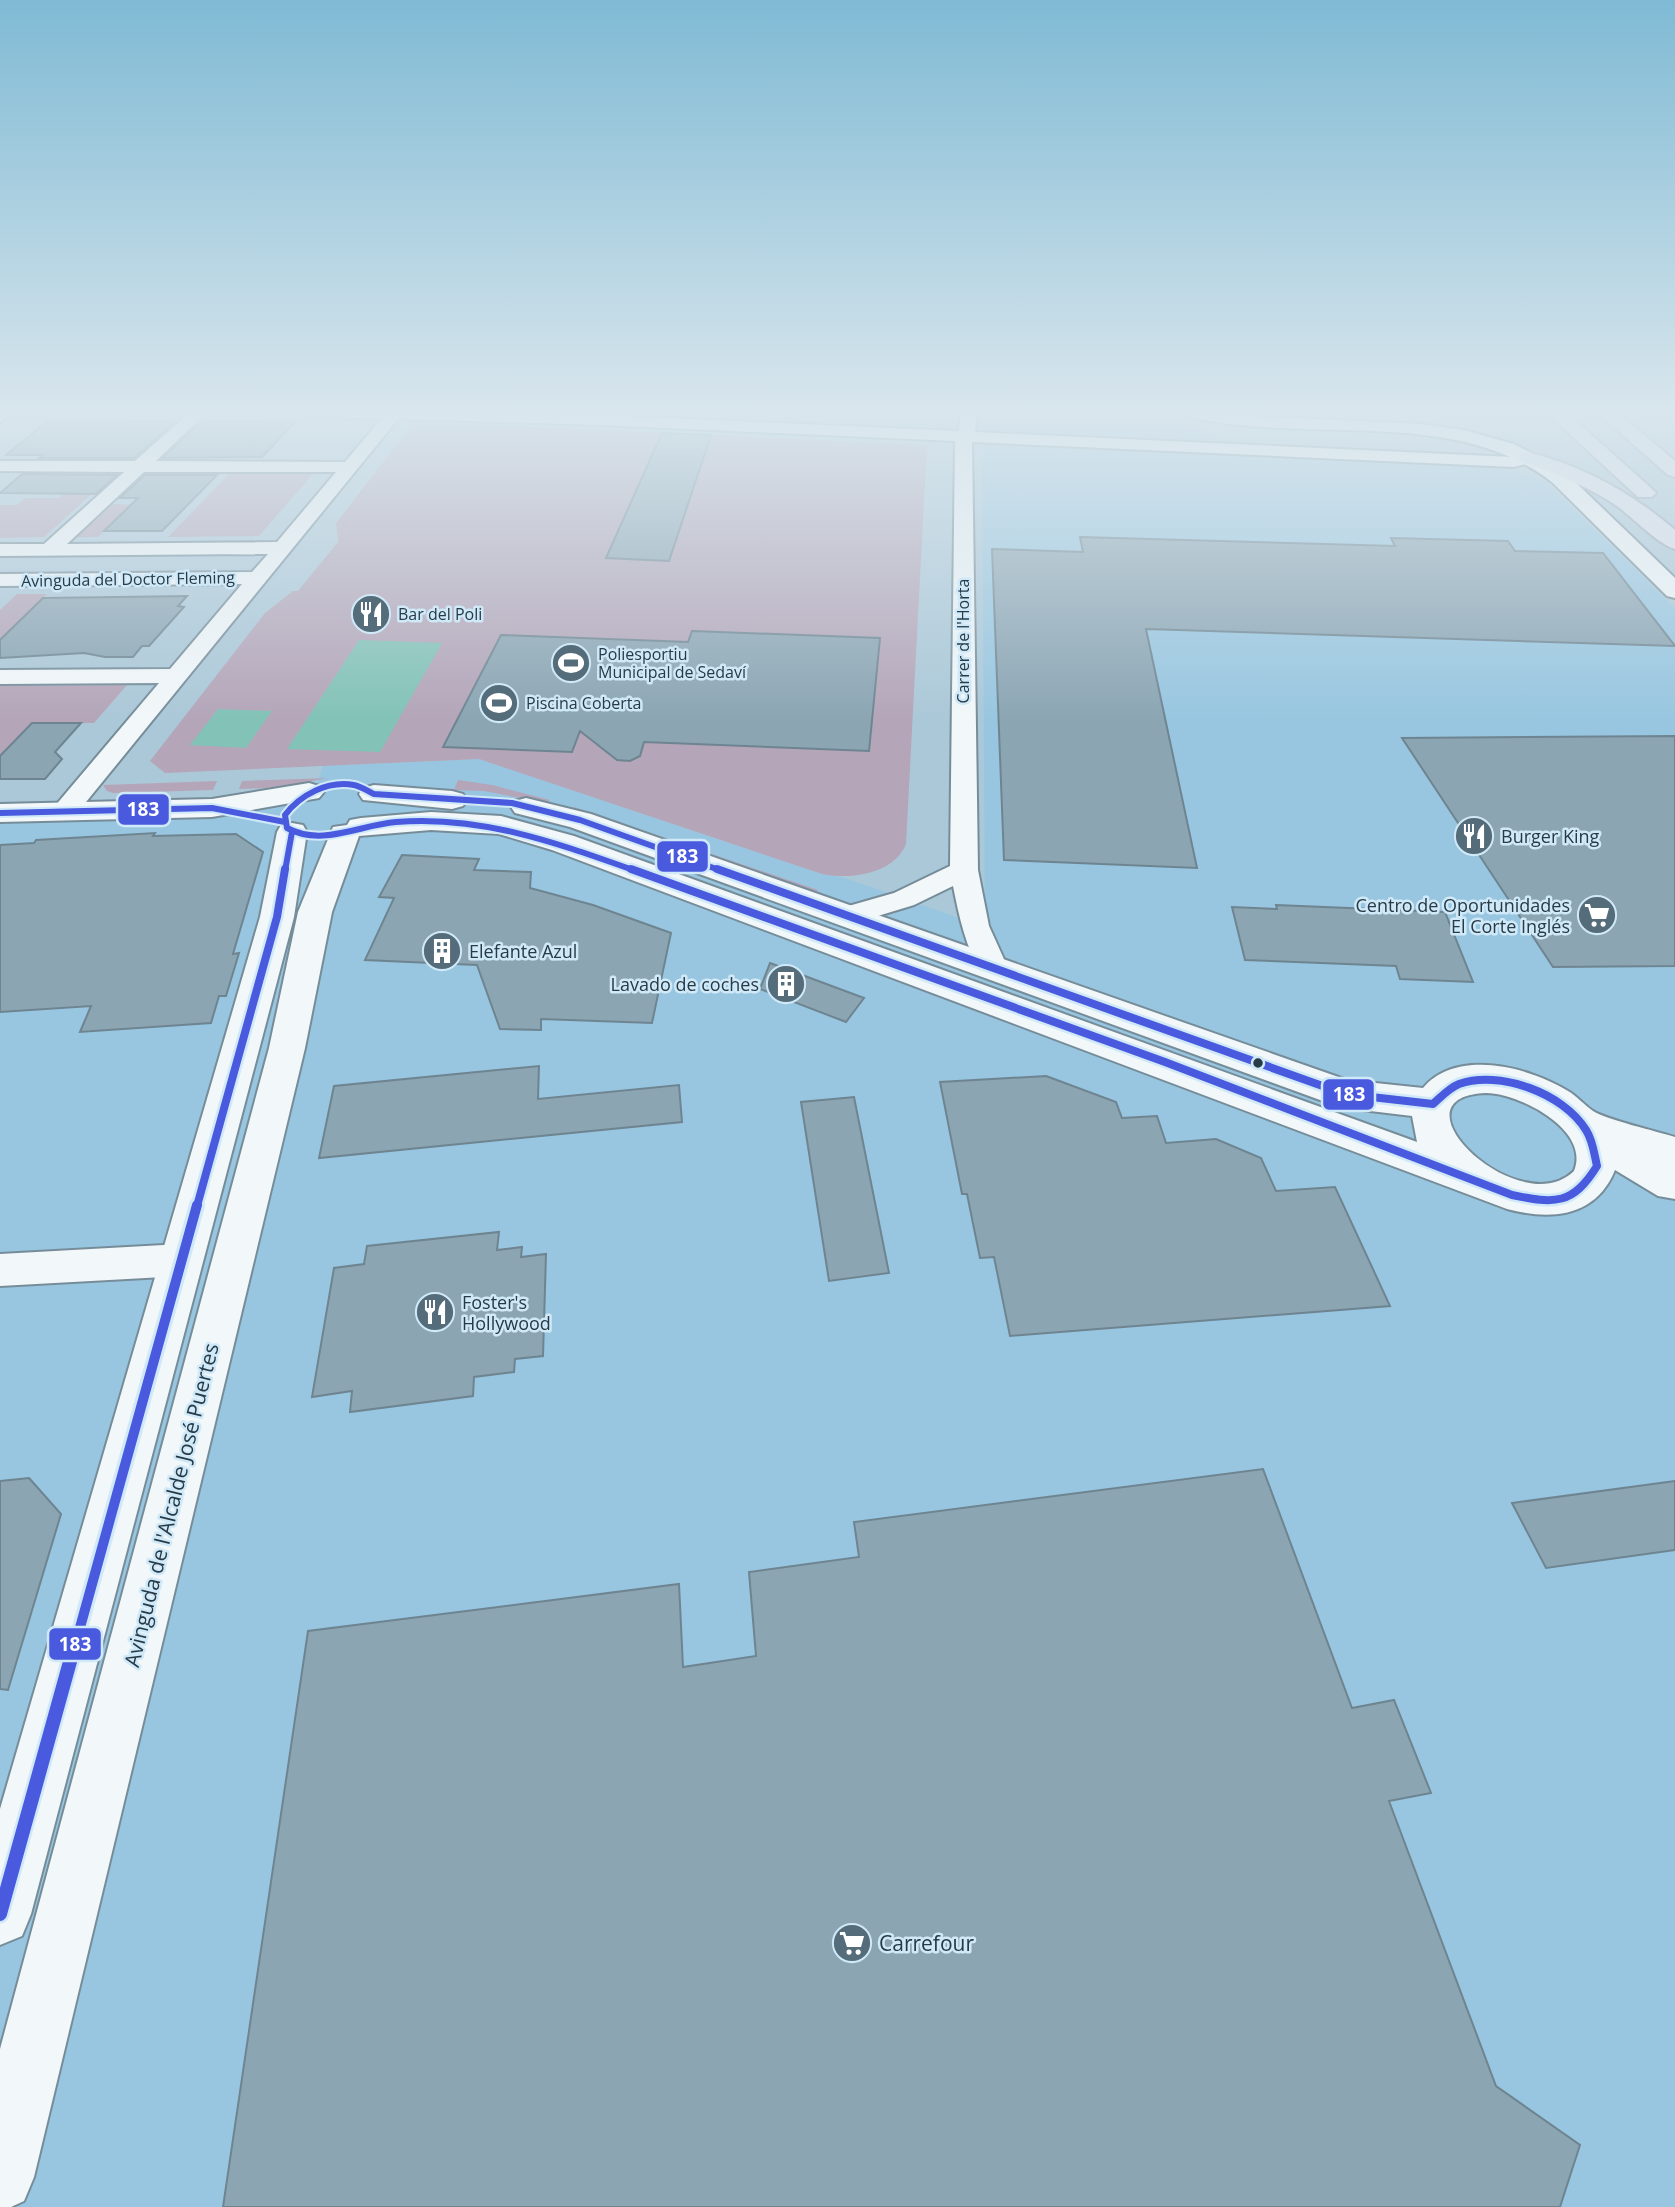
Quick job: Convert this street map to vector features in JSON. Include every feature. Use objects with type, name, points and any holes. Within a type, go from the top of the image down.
[{"type":"highway","points":[[1645,516],[1675,542]]},
{"type":"street","points":[[50,549],[86,516]]},
{"type":"street","points":[[64,813],[307,516]]},
{"type":"street","name":"Carrer de l'Horta","points":[[962,516],[964,870],[975,926],[993,968]]},
{"type":"street","points":[[1598,516],[1675,591]]},
{"type":"street","name":"Avinguda del Doctor Fleming","points":[[0,550],[281,548]]},
{"type":"street","name":"Avinguda del Doctor Fleming","points":[[4,584],[257,578]]},
{"type":"street","points":[[0,677],[176,676]]},
{"type":"street","points":[[0,1914],[277,917],[295,816],[323,787],[354,785],[360,819]]},
{"type":"street","points":[[0,813],[212,808],[295,816],[315,838],[360,819],[512,803],[569,817],[1345,1094],[1433,1104]]},
{"type":"street","points":[[360,819],[500,825],[563,843],[1472,1178],[1500,1191],[1541,1199],[1554,1199],[1576,1192],[1591,1179],[1597,1165],[1595,1150],[1584,1128]]},
{"type":"street","name":"Avinguda de l'Alcalde José Puertes","points":[[0,2177],[287,1048],[315,912],[360,819]]},
{"type":"street","points":[[848,916],[904,899],[964,870]]},
{"type":"street","points":[[1472,1178],[1450,1160],[1436,1141],[1430,1121],[1433,1104],[1441,1092],[1455,1084],[1492,1079],[1538,1092],[1561,1105],[1584,1128],[1674,1174]]},
{"type":"street","points":[[1591,1179],[1674,1174]]},
{"type":"street","points":[[0,1270],[182,1259]]},
{"type":"shaded area","points":[[0,516],[67,516],[44,537],[0,538]]},
{"type":"shaded area","points":[[99,516],[120,516],[98,537],[77,537]]},
{"type":"shaded area","points":[[188,516],[276,516],[259,536],[168,537]]},
{"type":"shaded area","name":"Poliesportiu Municipal de Sedaví","points":[[341,516],[923,516],[906,844],[892,862],[882,868],[858,875],[822,874],[479,759],[165,773],[150,761],[265,613],[293,591],[298,591],[338,542],[336,523]]},
{"type":"shaded area","points":[[982,516],[1581,516],[1675,608],[1675,2207],[0,2207],[0,814],[212,808],[311,800],[323,766],[479,759],[822,874],[842,877],[985,927]]},
{"type":"shaded area","points":[[17,594],[47,594],[14,626],[0,653],[0,610]]},
{"type":"shaded area","points":[[359,640],[442,643],[380,752],[287,749]]},
{"type":"shaded area","points":[[127,685],[94,723],[32,723],[0,757],[0,686]]},
{"type":"shaded area","points":[[218,709],[272,711],[246,748],[190,745]]},
{"type":"shaded area","points":[[328,778],[275,788],[239,789],[242,781]]},
{"type":"shaded area","points":[[458,780],[492,785],[550,800],[546,803],[484,791],[454,790]]},
{"type":"shaded area","points":[[217,781],[213,790],[113,793],[107,791],[103,785]]},
{"type":"shaded area","points":[[574,807],[818,890],[814,895],[570,810]]},
{"type":"building","points":[[119,516],[177,516],[162,531],[104,531]]},
{"type":"building","points":[[625,516],[684,516],[669,561],[606,558]]},
{"type":"building","points":[[1080,537],[1395,546],[1391,538],[1508,541],[1515,551],[1603,553],[1675,646],[1146,629],[1197,868],[1004,860],[992,549],[1083,552]]},
{"type":"building","points":[[187,596],[178,606],[184,607],[149,646],[142,646],[133,657],[105,657],[84,653],[0,658],[0,640],[43,598]]},
{"type":"building","points":[[692,631],[880,638],[869,751],[644,742],[640,756],[630,761],[617,760],[580,731],[572,752],[443,747],[501,635],[688,642]]},
{"type":"building","points":[[32,723],[81,723],[55,752],[62,759],[45,779],[0,779],[0,756]]},
{"type":"building","points":[[1675,736],[1675,966],[1553,967],[1402,738]]},
{"type":"building","points":[[155,833],[153,836],[236,834],[263,852],[233,954],[239,953],[226,996],[219,996],[211,1023],[80,1032],[91,1006],[0,1012],[0,845],[34,843],[36,840]]},
{"type":"building","points":[[402,855],[479,859],[474,870],[531,872],[530,888],[593,905],[671,933],[652,1023],[541,1019],[541,1030],[500,1029],[477,965],[365,960],[394,898],[379,897]]},
{"type":"building","points":[[1276,905],[1445,912],[1473,982],[1400,979],[1396,966],[1245,960],[1232,907],[1277,909]]},
{"type":"building","name":"Lavado de coches","points":[[770,963],[864,998],[846,1022],[760,989]]},
{"type":"building","points":[[539,1066],[538,1099],[679,1085],[682,1122],[319,1158],[334,1086]]},
{"type":"building","points":[[1046,1076],[1116,1102],[1122,1118],[1157,1116],[1166,1143],[1216,1139],[1261,1158],[1276,1191],[1335,1187],[1390,1306],[1010,1336],[994,1257],[980,1258],[967,1194],[962,1194],[940,1082]]},
{"type":"building","points":[[854,1097],[889,1273],[829,1281],[801,1102]]},
{"type":"building","name":"Foster's Hollywood","points":[[499,1232],[497,1250],[522,1247],[521,1257],[546,1254],[543,1356],[515,1359],[514,1372],[474,1377],[473,1396],[350,1412],[352,1391],[312,1397],[334,1268],[364,1264],[367,1246]]},
{"type":"building","name":"Carrefour","points":[[1263,1469],[1352,1708],[1394,1700],[1431,1793],[1389,1801],[1496,2086],[1580,2145],[1560,2207],[223,2207],[308,1631],[679,1584],[683,1667],[756,1656],[749,1572],[859,1557],[854,1522]]},
{"type":"building","points":[[29,1478],[61,1514],[8,1690],[0,1689],[0,1481]]},
{"type":"building","points":[[1675,1481],[1675,1550],[1546,1568],[1512,1503]]},
{"type":"transit line","name":"183","points":[[339,785],[354,785],[374,794],[512,803],[580,820],[1345,1094],[1433,1104],[1459,1084],[1476,1080],[1516,1085],[1537,1092],[1572,1114],[1585,1128],[1593,1144],[1597,1166],[1585,1186],[1569,1196],[1550,1200],[1512,1195],[1165,1062],[547,839],[481,825],[437,821],[392,822],[318,837],[297,834],[287,828],[285,815],[296,802],[315,791],[339,785]]},
{"type":"transit line","name":"183","points":[[0,813],[212,808],[285,822]]},
{"type":"transit line","name":"183","points":[[0,1914],[277,917],[292,832]]},
{"type":"place","name":"Bar del Poli","points":[[371,614]]},
{"type":"place","name":"Poliesportiu Municipal de Sedaví","points":[[571,663]]},
{"type":"place","name":"Piscina Coberta","points":[[499,703]]},
{"type":"place","name":"Burger King","points":[[1474,836]]},
{"type":"place","name":"Centro de Oportunidades El Corte Inglés","points":[[1597,915]]},
{"type":"place","name":"Elefante Azul","points":[[442,951]]},
{"type":"place","name":"Lavado de coches","points":[[786,984]]},
{"type":"place","name":"Foster's Hollywood","points":[[435,1312]]},
{"type":"place","name":"Carrefour","points":[[852,1943]]}]
